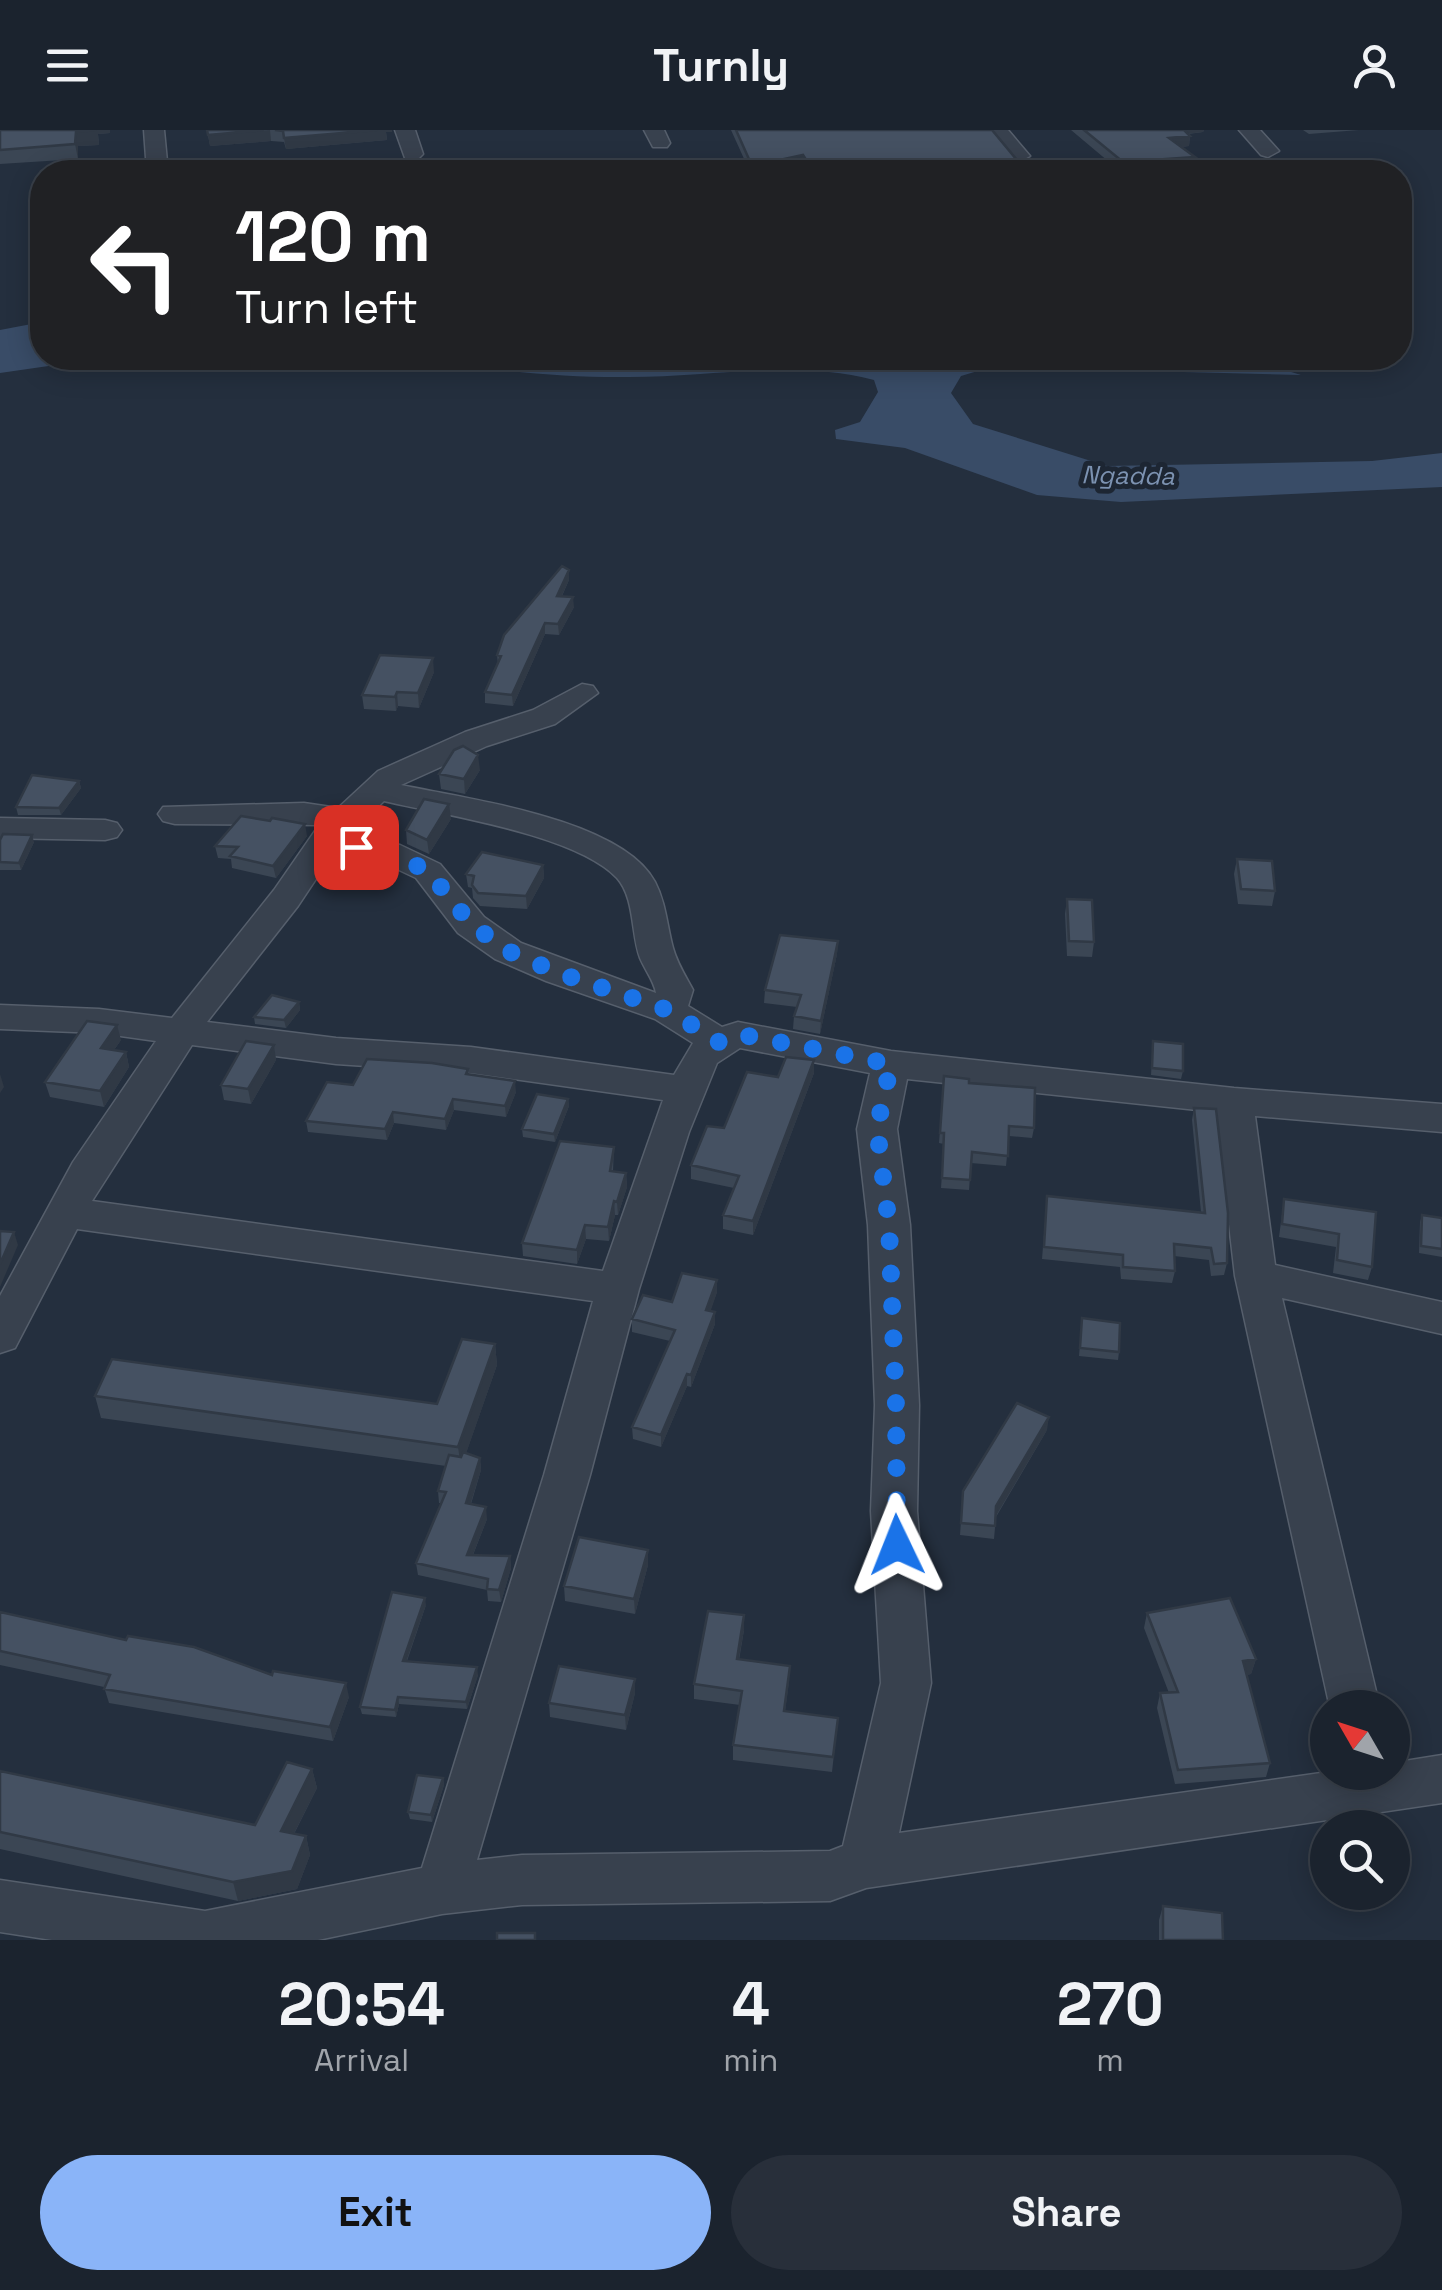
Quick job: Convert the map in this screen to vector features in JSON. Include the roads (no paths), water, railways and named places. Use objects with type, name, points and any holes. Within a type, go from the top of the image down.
[{"type":"street","points":[[154,130],[157,160]]},
{"type":"street","points":[[405,130],[412,154]]},
{"type":"street","points":[[997,130],[1019,156]]},
{"type":"street","points":[[1249,130],[1268,150]]},
{"type":"street","points":[[0,1336],[87,1172],[183,1030],[335,831],[390,778],[476,739],[544,717],[582,693]]},
{"type":"street","points":[[377,790],[534,826],[614,857],[632,872],[644,896],[656,953],[675,990],[668,1010]]},
{"type":"street","points":[[175,814],[304,813],[335,831],[428,871],[471,924],[508,951],[668,1010],[719,1042]]},
{"type":"street","points":[[0,828],[104,830]]},
{"type":"street","points":[[0,1017],[183,1030],[336,1051],[472,1060],[687,1090]]},
{"type":"street","points":[[442,1889],[668,1132],[701,1056],[719,1042],[738,1034],[891,1064],[1234,1101],[1442,1118]]},
{"type":"street","points":[[866,1864],[906,1682],[894,1511],[896,1406],[889,1225],[877,1128],[891,1064]]},
{"type":"street","points":[[1234,1101],[1256,1276],[1351,1690]]},
{"type":"street","points":[[68,1213],[618,1289]]},
{"type":"street","points":[[1256,1276],[1442,1318]]},
{"type":"street","points":[[1410,1780],[1442,1779]]},
{"type":"street","points":[[0,1906],[214,1938],[442,1889],[522,1880],[830,1876],[866,1864],[1317,1790]]},
{"type":"water","points":[[30,324],[30,369],[0,373],[0,330]]},
{"type":"water","points":[[498,370],[782,370],[660,376],[578,376]]},
{"type":"water","name":"Ngadda","points":[[782,370],[981,370],[961,376],[951,393],[973,424],[1107,466],[1372,461],[1442,453],[1442,487],[1121,502],[1037,495],[905,448],[836,439],[835,430],[860,422],[878,392],[874,380]]},
{"type":"water","points":[[1107,370],[1285,370],[1301,375]]}]
